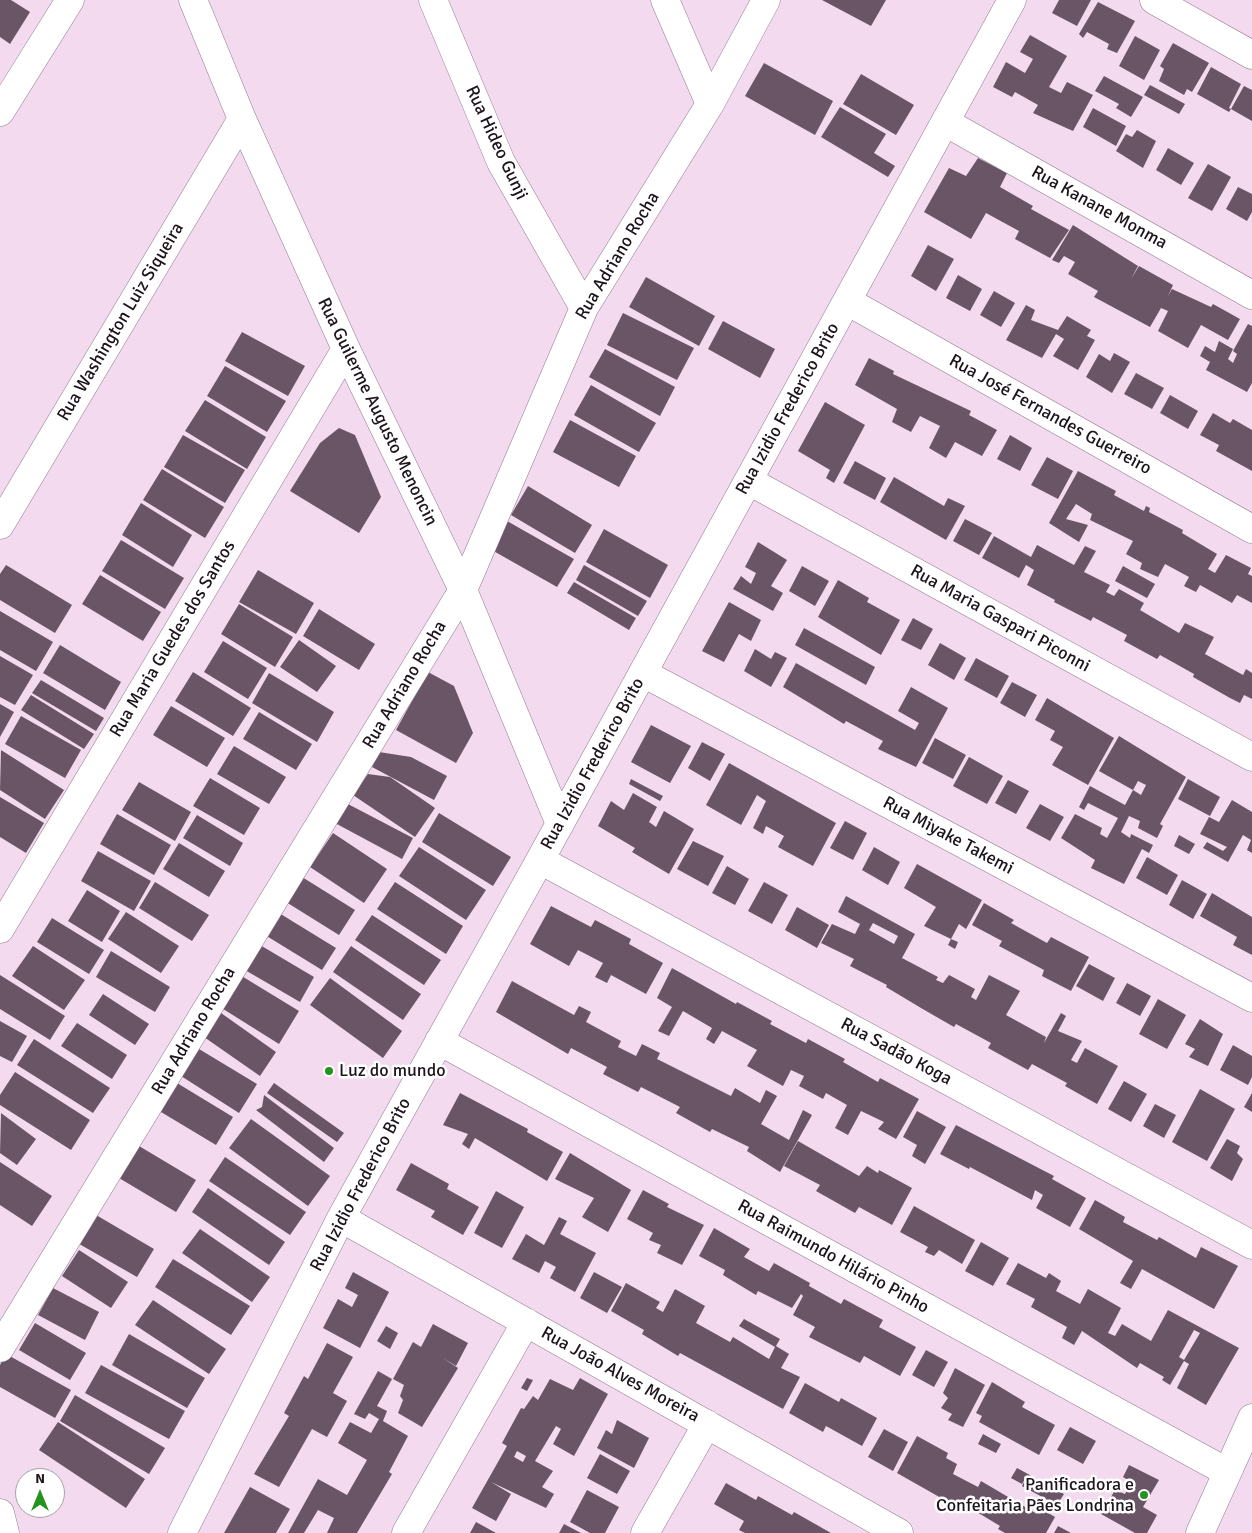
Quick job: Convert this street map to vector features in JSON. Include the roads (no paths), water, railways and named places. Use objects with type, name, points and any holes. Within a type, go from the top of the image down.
[{"type":"street","points":[[0,112],[70,0]]},
{"type":"street","name":"Rua Guilerme Augusto Menoncin","points":[[193,0],[242,119],[346,349],[463,590],[560,824]]},
{"type":"street","name":"Rua Hideo Gunji","points":[[433,0],[501,162],[584,308]]},
{"type":"street","points":[[664,0],[710,104]]},
{"type":"street","name":"Rua Adriano Rocha","points":[[0,1348],[463,590],[584,308],[710,104],[766,0]]},
{"type":"street","name":"Rua Izidio Frederico Brito","points":[[182,1533],[341,1218],[749,481],[1012,0]]},
{"type":"street","points":[[1154,0],[1252,55]]},
{"type":"street","name":"Rua Washington Luiz Siqueira","points":[[0,525],[242,119]]},
{"type":"street","name":"Rua Kanane Monma","points":[[945,122],[1252,295]]},
{"type":"street","name":"Rua José Fernandes Guerreiro","points":[[847,301],[1252,529]]},
{"type":"street","name":"Rua Maria Guedes dos Santos","points":[[0,929],[346,349]]},
{"type":"street","name":"Rua Maria Gaspari Piconni","points":[[749,481],[1252,757]]},
{"type":"street","name":"Rua Miyake Takemi","points":[[643,673],[1252,998]]},
{"type":"street","name":"Rua Sadão Koga","points":[[540,860],[1252,1245]]},
{"type":"street","name":"Rua Raimundo Hilário Pinho","points":[[439,1041],[1227,1472]]},
{"type":"street","name":"Rua João Alves Moreira","points":[[341,1218],[899,1533]]},
{"type":"street","points":[[406,1533],[526,1322]]},
{"type":"street","points":[[1200,1533],[1252,1418]]},
{"type":"street","points":[[645,1533],[707,1424]]},
{"type":"street","points":[[0,1513],[6,1533]]},
{"type":"place","name":"Luz do mundo","points":[[329,1071]]},
{"type":"place","name":"Panificadora e Confeitaria Pães Londrina","points":[[1144,1495]]}]
